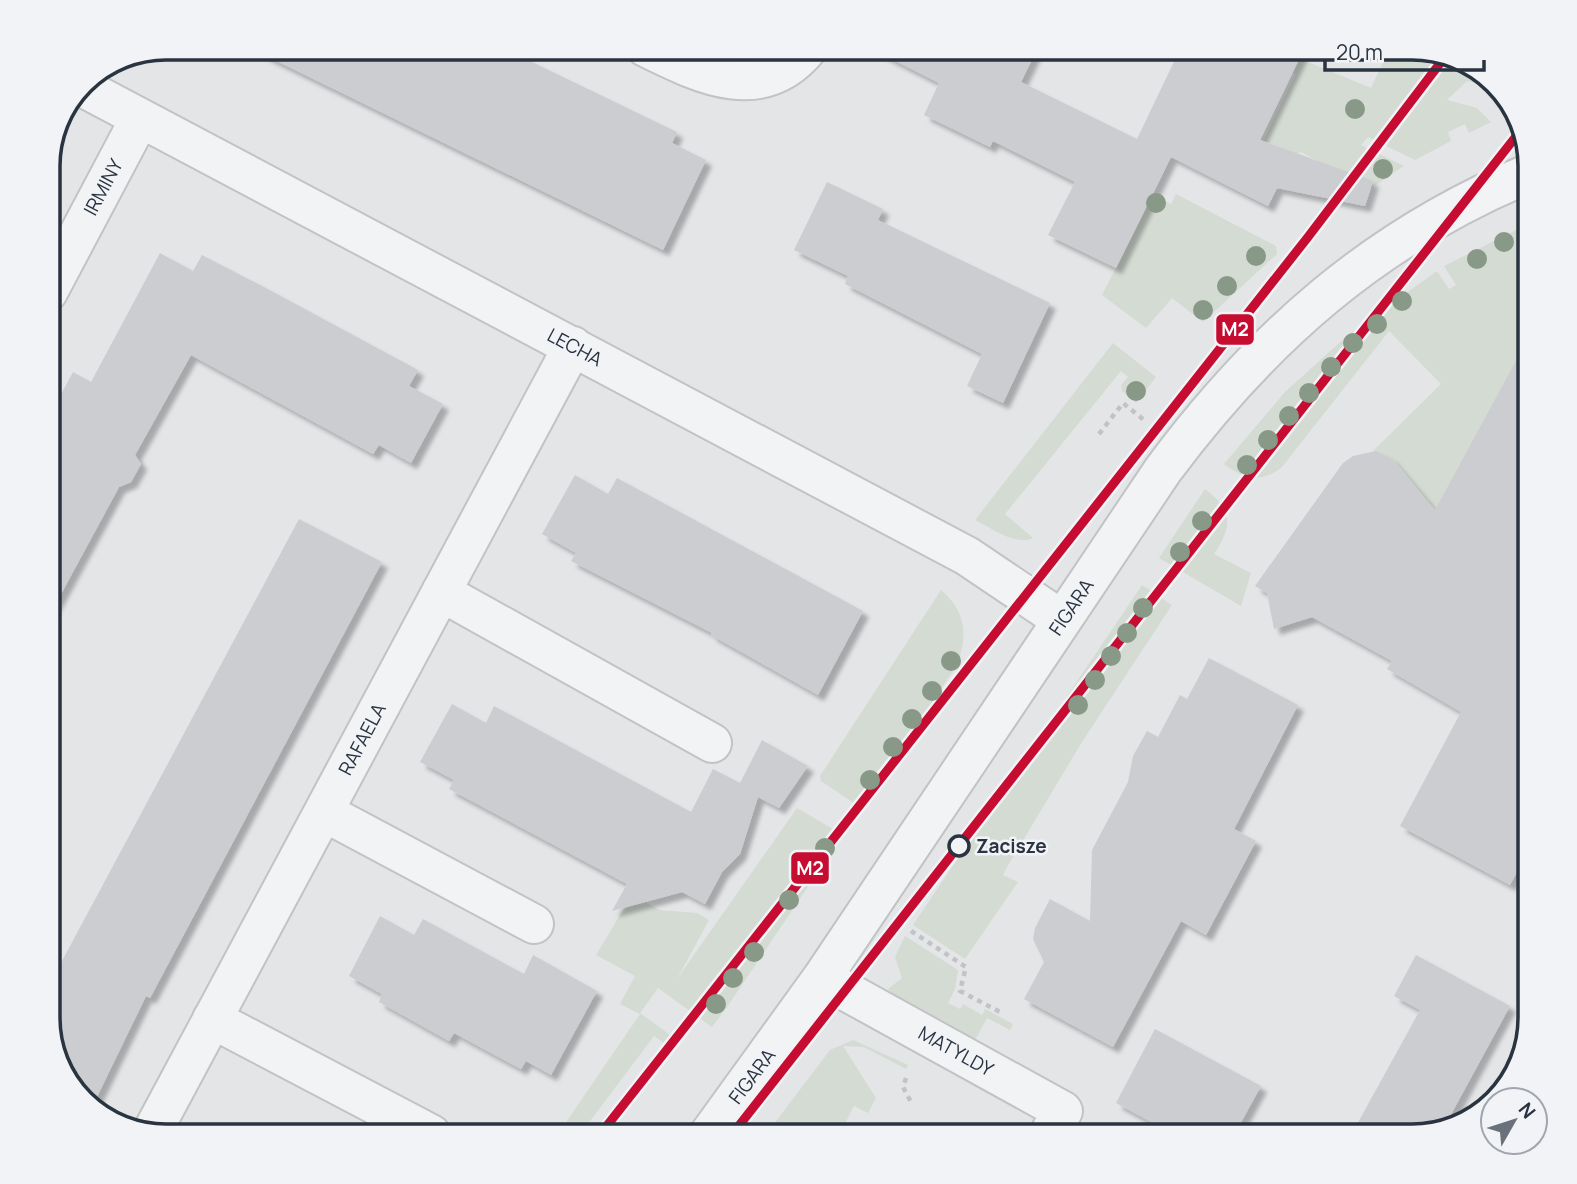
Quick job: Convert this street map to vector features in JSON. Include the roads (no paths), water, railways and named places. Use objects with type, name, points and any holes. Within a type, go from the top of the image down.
[{"type":"street","points":[[672,60],[695,71],[744,82],[769,77],[798,60]]},
{"type":"street","name":"LECHA","points":[[90,92],[967,556],[1062,620]]},
{"type":"street","name":"IRMINY","points":[[60,269],[139,120]]},
{"type":"street","name":"FIGARA","points":[[716,1124],[822,978],[1189,436],[1273,340],[1350,275],[1419,228],[1518,178]]},
{"type":"street","name":"RAFAELA","points":[[157,1123],[573,346]]},
{"type":"street","points":[[441,592],[712,743]]},
{"type":"street","points":[[324,812],[534,924]]},
{"type":"street","name":"MATYLDY","points":[[822,978],[1063,1111],[1055,1124]]},
{"type":"street","points":[[212,1020],[412,1124]]},
{"type":"place","name":"Zacisze","points":[[959,846]]}]
